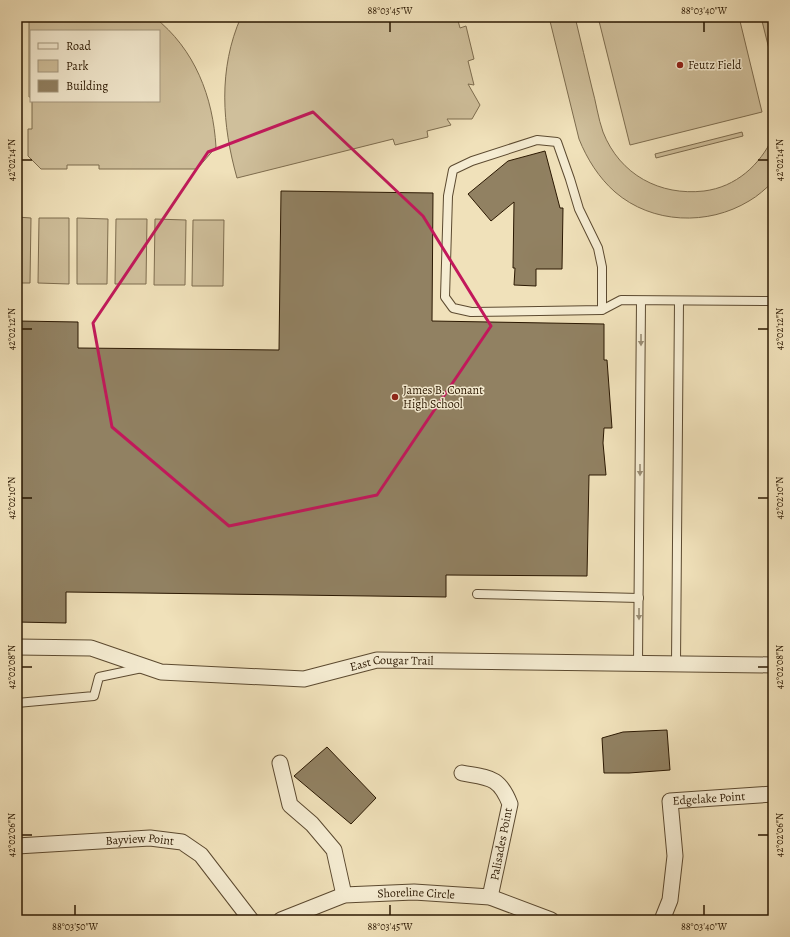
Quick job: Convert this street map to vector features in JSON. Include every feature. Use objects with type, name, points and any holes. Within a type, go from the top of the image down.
[{"type":"street","name":"East Cougar Trail","points":[[17,647],[91,648],[161,672],[304,679],[377,660],[773,665]]},
{"type":"street","points":[[280,763],[290,805],[312,824],[334,850],[344,895]]},
{"type":"street","name":"Palisades Point","points":[[462,774],[492,779],[504,790],[510,804],[490,897]]},
{"type":"street","name":"Edgelake Point","points":[[662,920],[670,900],[675,856],[670,801],[773,794]]},
{"type":"street","name":"Bayview Point","points":[[17,846],[150,838],[182,842],[201,855],[251,920]]},
{"type":"street","name":"Shoreline Circle","points":[[281,920],[344,895],[414,892],[490,897],[551,920]]},
{"type":"lane","points":[[602,310],[602,268],[598,248],[579,209],[557,142],[537,140],[472,161],[453,170],[448,196],[445,297],[452,308],[471,312],[602,310],[621,300],[773,302]]},
{"type":"lane","points":[[638,663],[641,301]]},
{"type":"lane","points":[[676,663],[679,301]]},
{"type":"lane","points":[[477,594],[639,598]]},
{"type":"lane","points":[[17,703],[94,696],[99,676],[146,667]]},
{"type":"highlighted area","points":[[313,112],[423,216],[491,326],[377,495],[229,526],[112,427],[93,323],[208,152]]},
{"type":"green space","points":[[29,17],[154,17],[181,44],[199,75],[211,110],[216,147],[197,169],[99,169],[99,165],[67,165],[67,169],[41,169],[28,156],[28,129],[32,129],[32,102],[160,102],[160,30],[30,30],[29,97]]},
{"type":"green space","points":[[241,17],[457,17],[460,28],[466,26],[474,59],[468,61],[474,85],[468,84],[480,105],[472,119],[447,119],[451,125],[427,131],[428,137],[395,145],[393,139],[237,178],[228,138],[225,97],[229,57]]},
{"type":"green space","points":[[549,17],[575,17],[603,132],[610,147],[620,160],[643,180],[672,190],[688,192],[716,189],[736,180],[746,173],[761,157],[773,137],[773,182],[752,199],[733,209],[716,215],[698,218],[663,216],[630,203],[615,192],[594,168],[579,139]]},
{"type":"green space","name":"Feutz Field","points":[[598,17],[739,17],[762,112],[630,145]]},
{"type":"green space","points":[[761,17],[773,17],[773,65]]},
{"type":"green space","points":[[742,132],[743,136],[656,158],[655,154]]},
{"type":"green space","points":[[17,217],[31,218],[30,283],[17,283]]},
{"type":"green space","points":[[39,218],[69,218],[69,284],[38,283]]},
{"type":"green space","points":[[77,218],[108,219],[107,284],[77,284]]},
{"type":"green space","points":[[116,219],[147,219],[146,284],[115,284]]},
{"type":"green space","points":[[155,219],[186,220],[185,285],[154,285]]},
{"type":"green space","points":[[193,220],[224,220],[223,286],[192,286]]},
{"type":"building","points":[[545,151],[560,208],[563,208],[562,269],[536,269],[536,286],[514,285],[514,202],[491,221],[468,194],[508,161]]},
{"type":"building","name":"James B. Conant High School","points":[[281,191],[433,193],[432,321],[604,324],[604,360],[607,360],[612,428],[604,428],[603,443],[606,475],[589,475],[587,576],[446,575],[446,597],[66,592],[66,623],[17,622],[17,321],[78,322],[78,348],[279,350]]},
{"type":"building","points":[[667,730],[670,770],[604,773],[602,738],[623,732]]},
{"type":"building","points":[[327,747],[376,798],[351,824],[294,776]]},
{"type":"place","name":"Feutz Field","points":[[680,65]]},
{"type":"place","name":"James B. Conant High School","points":[[395,397]]}]
